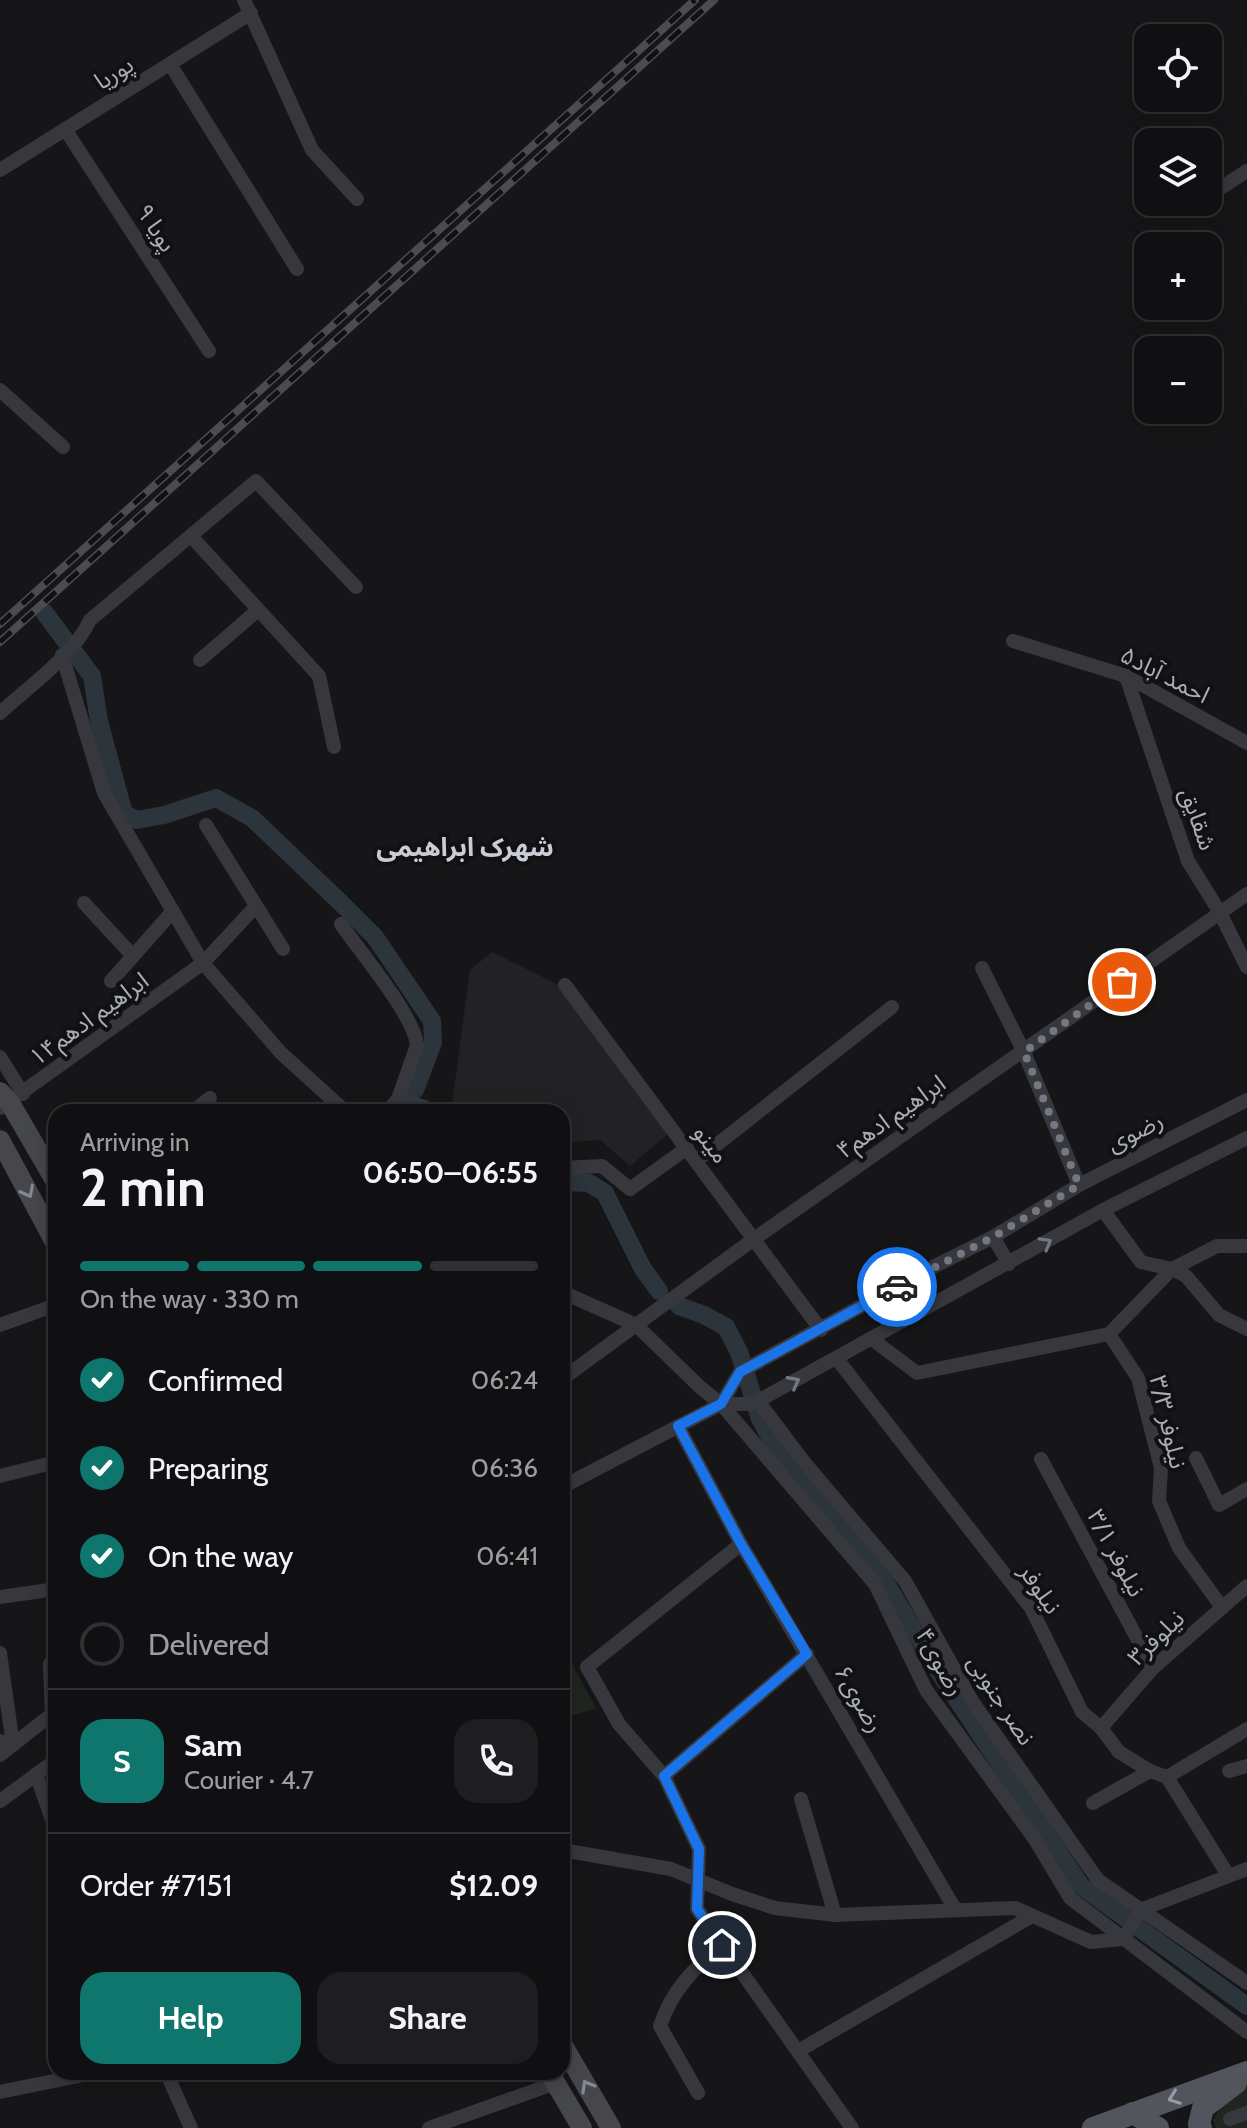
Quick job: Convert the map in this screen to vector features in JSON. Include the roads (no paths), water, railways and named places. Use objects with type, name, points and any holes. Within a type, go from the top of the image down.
[{"type":"main road","points":[[1093,2128],[1247,2074]]},
{"type":"main road","points":[[1201,2128],[1203,2108],[1247,2074]]},
{"type":"main road","points":[[1133,2113],[1158,2128]]},
{"type":"street","name":"پوریا","points":[[0,170],[170,64],[248,6]]},
{"type":"street","points":[[248,6],[312,150],[357,199]]},
{"type":"street","points":[[170,64],[297,269]]},
{"type":"street","name":"پویا ۹","points":[[65,129],[209,351]]},
{"type":"street","points":[[1222,187],[1247,171]]},
{"type":"street","points":[[0,390],[63,447]]},
{"type":"street","points":[[0,713],[85,632],[90,620],[256,481],[356,587]]},
{"type":"street","points":[[191,536],[319,676],[334,747]]},
{"type":"street","points":[[200,660],[258,610]]},
{"type":"street","name":"احمد آباد۵","points":[[1013,641],[1126,676],[1247,743]]},
{"type":"street","points":[[62,655],[104,793],[203,963],[281,1053],[337,1104]]},
{"type":"street","name":"شقایق","points":[[1126,676],[1188,861],[1219,911],[1247,967]]},
{"type":"street","points":[[206,825],[283,949]]},
{"type":"street","name":"ابراهیم ادهم۴","points":[[570,1373],[754,1239],[1247,894]]},
{"type":"street","points":[[84,903],[133,956]]},
{"type":"street","name":"ابراهیم ادهم۱۴","points":[[8,1099],[203,963],[256,906]]},
{"type":"street","points":[[111,981],[173,911]]},
{"type":"street","points":[[341,924],[416,1035],[417,1045],[394,1104]]},
{"type":"street","points":[[982,968],[1024,1052],[1079,1185]]},
{"type":"street","name":"مینو","points":[[565,985],[821,1330]]},
{"type":"street","points":[[570,1168],[602,1166],[630,1189],[691,1155],[892,1007]]},
{"type":"street","points":[[0,1057],[8,1099],[48,1168]]},
{"type":"street","points":[[202,1104],[210,1098]]},
{"type":"street","points":[[398,1099],[415,1104]]},
{"type":"street","name":"رضوی","points":[[721,1404],[740,1372],[993,1237],[1079,1185],[1247,1100]]},
{"type":"street","points":[[570,1483],[721,1404],[751,1404],[758,1401],[1103,1210],[1247,1138]]},
{"type":"street","points":[[0,1140],[48,1229]]},
{"type":"street","points":[[1103,1210],[1141,1262],[1172,1269],[1186,1276],[1219,1315],[1247,1329]]},
{"type":"street","points":[[993,1237],[1009,1264]]},
{"type":"street","points":[[873,1340],[917,1373],[1109,1334],[1172,1269],[1217,1246],[1247,1246]]},
{"type":"street","name":"رضوی۴","points":[[570,1296],[636,1325],[721,1404],[875,1584],[926,1690],[1034,1838],[1070,1898],[1126,1935],[1247,2032]]},
{"type":"street","points":[[0,1325],[48,1308]]},
{"type":"street","name":"نیلوفر ۳/۳","points":[[1109,1334],[1138,1378],[1161,1468],[1159,1501],[1179,1548],[1221,1606]]},
{"type":"street","name":"نیلوفر","points":[[837,1359],[1031,1608],[1082,1712],[1101,1728],[1119,1752],[1150,1771],[1167,1777]]},
{"type":"street","name":"نصر جنوبی","points":[[758,1401],[804,1462],[905,1581],[972,1701],[1098,1880],[1247,1983]]},
{"type":"street","name":"رضوی۶","points":[[678,1426],[741,1544],[955,1909]]},
{"type":"street","points":[[1196,1458],[1219,1505],[1247,1489]]},
{"type":"street","name":"نیلوفر ۳/۱","points":[[1041,1459],[1153,1668]]},
{"type":"street","points":[[0,1476],[48,1464]]},
{"type":"street","points":[[741,1544],[587,1667],[619,1724],[664,1776],[699,1849],[697,1909],[852,2128]]},
{"type":"street","name":"نیلوفر۳","points":[[1101,1728],[1153,1668],[1247,1586]]},
{"type":"street","points":[[0,1597],[48,1590]]},
{"type":"street","points":[[0,1653],[6,1743],[0,1755]]},
{"type":"street","points":[[664,1776],[807,1654]]},
{"type":"street","points":[[6,1743],[48,1717]]},
{"type":"street","points":[[1228,1875],[1167,1777],[1247,1729]]},
{"type":"street","points":[[0,1801],[48,1766]]},
{"type":"street","points":[[1229,1771],[1247,1766]]},
{"type":"street","points":[[1093,1803],[1150,1771]]},
{"type":"street","points":[[36,1774],[48,1808]]},
{"type":"street","points":[[801,1799],[835,1915]]},
{"type":"street","points":[[570,1849],[671,1869],[775,1908],[835,1915],[1015,1908],[1091,1942],[1126,1935],[1140,1910],[1247,1869]]},
{"type":"street","points":[[798,2051],[1032,1916]]},
{"type":"street","points":[[698,2093],[660,2026],[667,2003],[699,1963],[722,1945]]},
{"type":"street","points":[[570,2058],[611,2128]]},
{"type":"street","points":[[0,2092],[59,2080]]},
{"type":"street","points":[[170,2080],[191,2128]]},
{"type":"street","points":[[429,2128],[547,2080]]},
{"type":"street","points":[[553,2080],[582,2128]]},
{"type":"street","points":[[1230,2119],[1247,2113]]},
{"type":"waterway","points":[[44,612],[92,676],[99,721],[124,814],[137,820],[164,815],[216,798],[252,818],[375,937],[432,1021],[433,1042],[415,1090]]},
{"type":"waterway","points":[[570,1182],[589,1183],[605,1193],[643,1269],[659,1291]]},
{"type":"waterway","points":[[679,1306],[726,1327],[739,1352],[760,1419],[783,1461],[885,1582],[946,1683],[1081,1886],[1247,2006]]},
{"type":"railway","points":[[0,624],[695,0]]},
{"type":"railway","points":[[0,642],[714,0]]},
{"type":"district","name":"شهرک ابراهیمی","points":[[465,847]]}]
